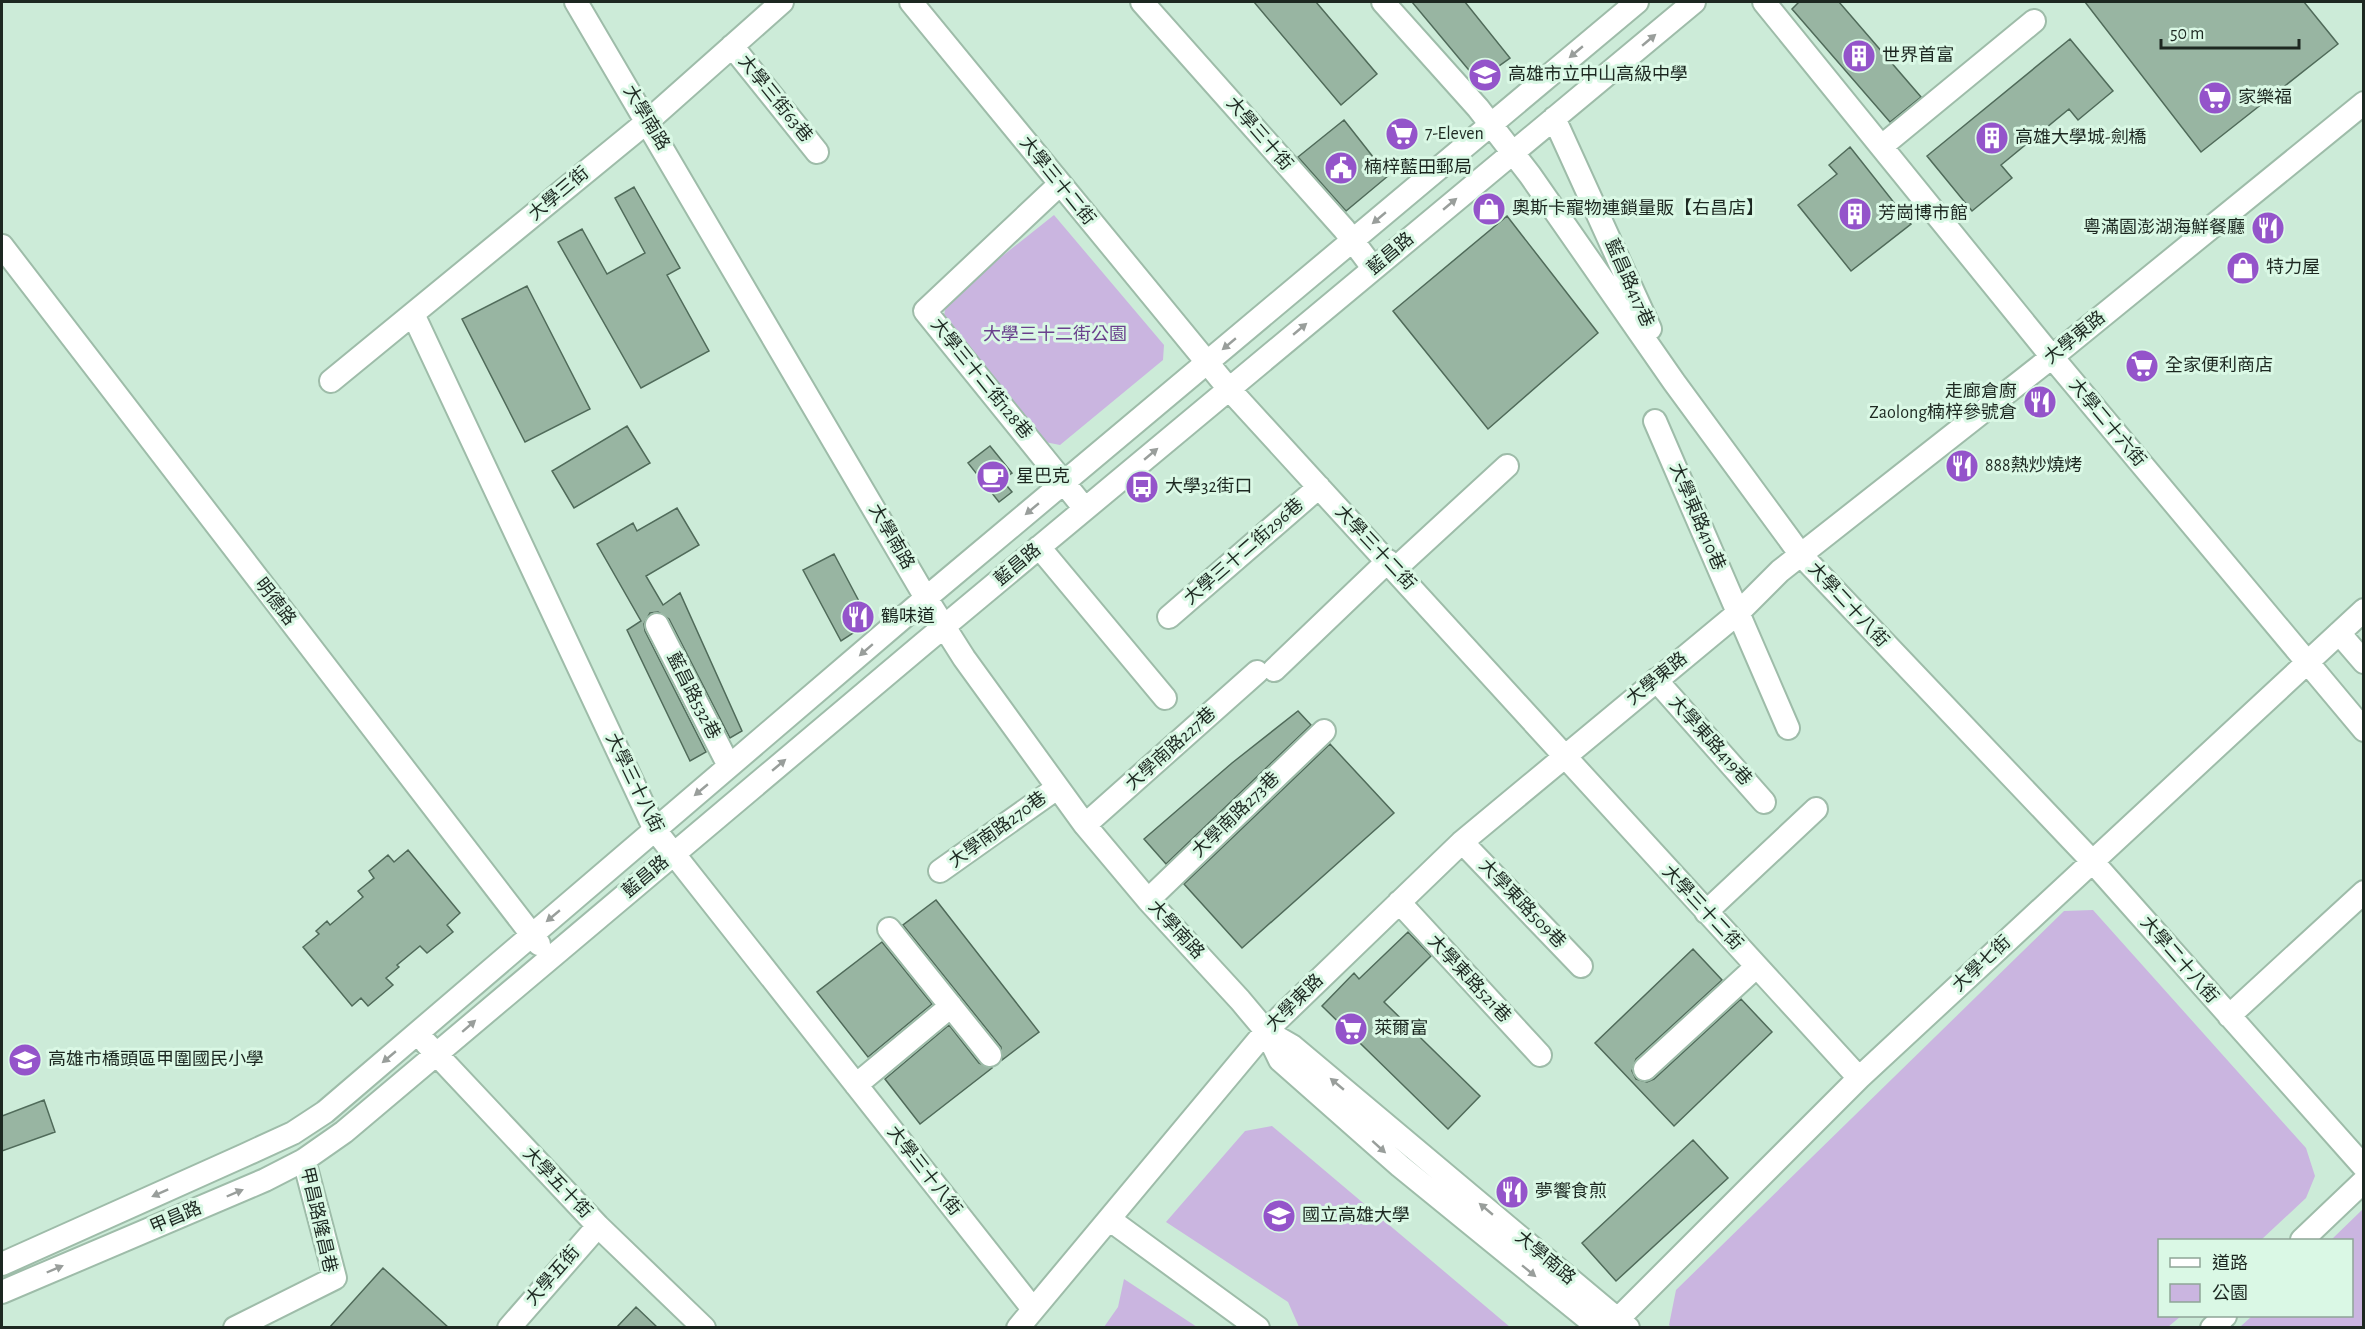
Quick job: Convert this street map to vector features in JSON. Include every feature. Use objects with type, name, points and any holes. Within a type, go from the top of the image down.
[{"type":"street","name":"大學南路","points":[[576,2],[648,121],[926,598],[1085,825],[1148,900],[1266,1031],[1281,1060],[1400,1166],[1613,1325]]},
{"type":"street","name":"大學三街","points":[[331,381],[648,121],[782,2]]},
{"type":"street","name":"大學三十二街","points":[[910,2],[1206,363],[1859,1078]]},
{"type":"street","name":"大學三十街","points":[[1142,2],[1352,240],[1373,268]]},
{"type":"street","name":"大學二十八街","points":[[1383,2],[1512,152],[1674,382],[1800,555],[2092,861],[2364,1167]]},
{"type":"street","name":"藍昌路","points":[[325,1112],[926,598],[1637,2]]},
{"type":"street","name":"藍昌路","points":[[344,1132],[1039,547],[1694,2]]},
{"type":"street","name":"大學二十六街","points":[[1764,2],[2052,357],[2364,730]]},
{"type":"street","points":[[1882,146],[2034,21]]},
{"type":"street","name":"大學三街63巷","points":[[732,46],[817,152]]},
{"type":"street","name":"大學東路","points":[[1018,1328],[1266,1031],[1462,842],[1738,613],[1800,555],[2052,357],[2364,103]]},
{"type":"street","name":"藍昌路417巷","points":[[1554,118],[1674,382]]},
{"type":"street","name":"大學三十二街128巷","points":[[1059,184],[925,311],[1085,509]]},
{"type":"street","name":"明德路","points":[[2,246],[550,957]]},
{"type":"street","name":"大學三十八街","points":[[413,314],[655,830],[1033,1309]]},
{"type":"street","name":"大學東路410巷","points":[[1655,421],[1788,729]]},
{"type":"street","name":"大學南路227巷","points":[[1085,825],[1507,466]]},
{"type":"street","name":"大學三十二街296巷","points":[[1169,617],[1319,487]]},
{"type":"street","points":[[1039,547],[1165,698]]},
{"type":"street","name":"大學七街","points":[[1613,1325],[1859,1078],[2364,610]]},
{"type":"street","name":"藍昌路532巷","points":[[657,625],[729,766]]},
{"type":"street","points":[[2339,633],[2364,662]]},
{"type":"street","name":"大學東路419巷","points":[[1656,680],[1764,801]]},
{"type":"street","name":"大學南路273巷","points":[[1148,900],[1324,731]]},
{"type":"street","name":"大學南路270巷","points":[[940,871],[1057,788]]},
{"type":"street","points":[[1706,912],[1816,809]]},
{"type":"street","name":"大學東路509巷","points":[[1462,842],[1581,966]]},
{"type":"street","points":[[2229,1016],[2364,892]]},
{"type":"street","name":"大學東路521巷","points":[[1399,902],[1540,1055]]},
{"type":"street","points":[[889,929],[990,1055]]},
{"type":"street","points":[[1645,1069],[1756,967]]},
{"type":"street","points":[[856,1085],[951,1006]]},
{"type":"street","name":"大學五十街","points":[[418,1033],[436,1055],[598,1226],[704,1328]]},
{"type":"street","name":"甲昌路","points":[[2,1264],[292,1133],[325,1112]]},
{"type":"street","name":"甲昌路","points":[[2,1292],[265,1179],[303,1160],[344,1132]]},
{"type":"street","name":"甲昌路隆昌巷","points":[[235,1328],[335,1278],[303,1160]]},
{"type":"street","points":[[2303,1239],[2364,1181]]},
{"type":"street","points":[[1109,1220],[1258,1328]]},
{"type":"street","name":"大學五街","points":[[509,1328],[598,1226]]},
{"type":"street","points":[[2212,1328],[2224,1317]]},
{"type":"green space","name":"大學三十二街公園","points":[[1054,215],[1164,345],[1163,360],[1060,445],[1045,442],[943,321],[947,300]]},
{"type":"green space","points":[[2093,910],[2306,1148],[2315,1176],[2306,1198],[2262,1239],[2158,1239],[2158,1317],[2180,1317],[2168,1327],[1672,1328],[1669,1325],[1676,1290],[2064,911]]},
{"type":"green space","name":"國立高雄大學","points":[[1272,1126],[1510,1327],[1299,1327],[1288,1302],[1166,1222],[1245,1131]]},
{"type":"green space","points":[[2363,1209],[2363,1327],[2240,1327],[2251,1317],[2353,1317],[2353,1239],[2332,1239]]},
{"type":"green space","points":[[1124,1279],[1197,1327],[1104,1327],[1118,1307]]},
{"type":"building","points":[[1254,2],[1316,2],[1377,74],[1341,105]]},
{"type":"building","points":[[1412,2],[1465,2],[1510,58],[1478,81]]},
{"type":"building","name":"世界首富","points":[[1799,2],[1839,2],[1921,97],[1890,122],[1792,9]]},
{"type":"building","name":"家樂福","points":[[2085,2],[2304,2],[2338,44],[2201,152]]},
{"type":"building","name":"高雄大學城-劍橋","points":[[2070,39],[2113,91],[2078,120],[2069,109],[2001,165],[2012,178],[1972,211],[1927,156]]},
{"type":"building","name":"楠梓藍田郵局","points":[[1344,120],[1388,176],[1346,211],[1298,157]]},
{"type":"building","name":"芳崗博市館","points":[[1850,147],[1911,224],[1851,271],[1798,205],[1837,174],[1829,165]]},
{"type":"building","points":[[634,187],[680,268],[667,275],[709,351],[641,388],[558,242],[582,229],[607,274],[645,253],[615,198]]},
{"type":"building","points":[[1507,216],[1598,333],[1488,429],[1393,311]]},
{"type":"building","points":[[527,286],[590,409],[525,442],[462,319]]},
{"type":"building","points":[[627,426],[650,463],[574,508],[552,471]]},
{"type":"building","name":"星巴克","points":[[990,446],[1012,473],[1002,480],[1012,492],[999,502],[968,463]]},
{"type":"building","points":[[677,508],[699,545],[646,576],[663,605],[680,593],[742,731],[730,738],[669,619],[658,612],[650,613],[644,624],[645,631],[706,752],[690,761],[627,630],[641,621],[597,544],[633,523],[637,531]]},
{"type":"building","points":[[834,554],[870,622],[841,641],[803,570]]},
{"type":"building","points":[[1298,711],[1311,725],[1166,864],[1144,839],[1232,763]]},
{"type":"building","points":[[1330,744],[1394,813],[1242,948],[1184,884]]},
{"type":"building","points":[[408,850],[460,913],[447,925],[453,932],[427,953],[420,946],[397,965],[399,967],[386,978],[393,985],[368,1006],[361,998],[352,1006],[303,947],[319,934],[316,931],[327,921],[330,925],[363,897],[358,891],[374,878],[369,871],[388,855],[394,862]]},
{"type":"building","points":[[936,900],[1039,1032],[1002,1060],[1001,1047],[903,925]]},
{"type":"building","points":[[1408,932],[1431,956],[1384,1002],[1480,1096],[1448,1129],[1322,1006],[1354,973],[1359,979]]},
{"type":"building","points":[[882,942],[932,1004],[868,1057],[817,992]]},
{"type":"building","points":[[1693,949],[1722,980],[1636,1059],[1632,1071],[1636,1079],[1647,1082],[1654,1079],[1741,999],[1772,1032],[1674,1126],[1595,1043]]},
{"type":"building","points":[[949,1025],[979,1063],[992,1068],[920,1124],[885,1079]]},
{"type":"building","points":[[44,1100],[55,1132],[2,1151],[2,1116]]},
{"type":"building","points":[[1693,1140],[1728,1178],[1616,1281],[1582,1243]]},
{"type":"building","points":[[383,1268],[449,1328],[329,1328]]},
{"type":"building","points":[[636,1307],[658,1328],[616,1328]]},
{"type":"place","name":"世界首富","points":[[1859,56]]},
{"type":"place","name":"高雄市立中山高級中學","points":[[1485,75]]},
{"type":"place","name":"家樂福","points":[[2215,98]]},
{"type":"place","name":"7-Eleven","points":[[1402,134]]},
{"type":"place","name":"高雄大學城-劍橋","points":[[1992,138]]},
{"type":"place","name":"楠梓藍田郵局","points":[[1341,168]]},
{"type":"place","name":"奧斯卡寵物連鎖量販【右昌店】","points":[[1489,209]]},
{"type":"place","name":"芳崗博市館","points":[[1855,214]]},
{"type":"place","name":"粵滿園澎湖海鮮餐廳","points":[[2268,228]]},
{"type":"place","name":"特力屋","points":[[2243,268]]},
{"type":"place","name":"全家便利商店","points":[[2142,366]]},
{"type":"place","name":"走廊倉廚 Zaolong楠梓參號倉","points":[[2040,402]]},
{"type":"place","name":"888熱炒燒烤","points":[[1962,466]]},
{"type":"place","name":"星巴克","points":[[993,477]]},
{"type":"place","name":"大學32街口","points":[[1142,487]]},
{"type":"place","name":"鶴味道","points":[[858,617]]},
{"type":"place","name":"萊爾富","points":[[1351,1029]]},
{"type":"place","name":"高雄市橋頭區甲圍國民小學","points":[[25,1060]]},
{"type":"place","name":"夢饗食煎","points":[[1512,1192]]},
{"type":"place","name":"國立高雄大學","points":[[1279,1216]]}]
